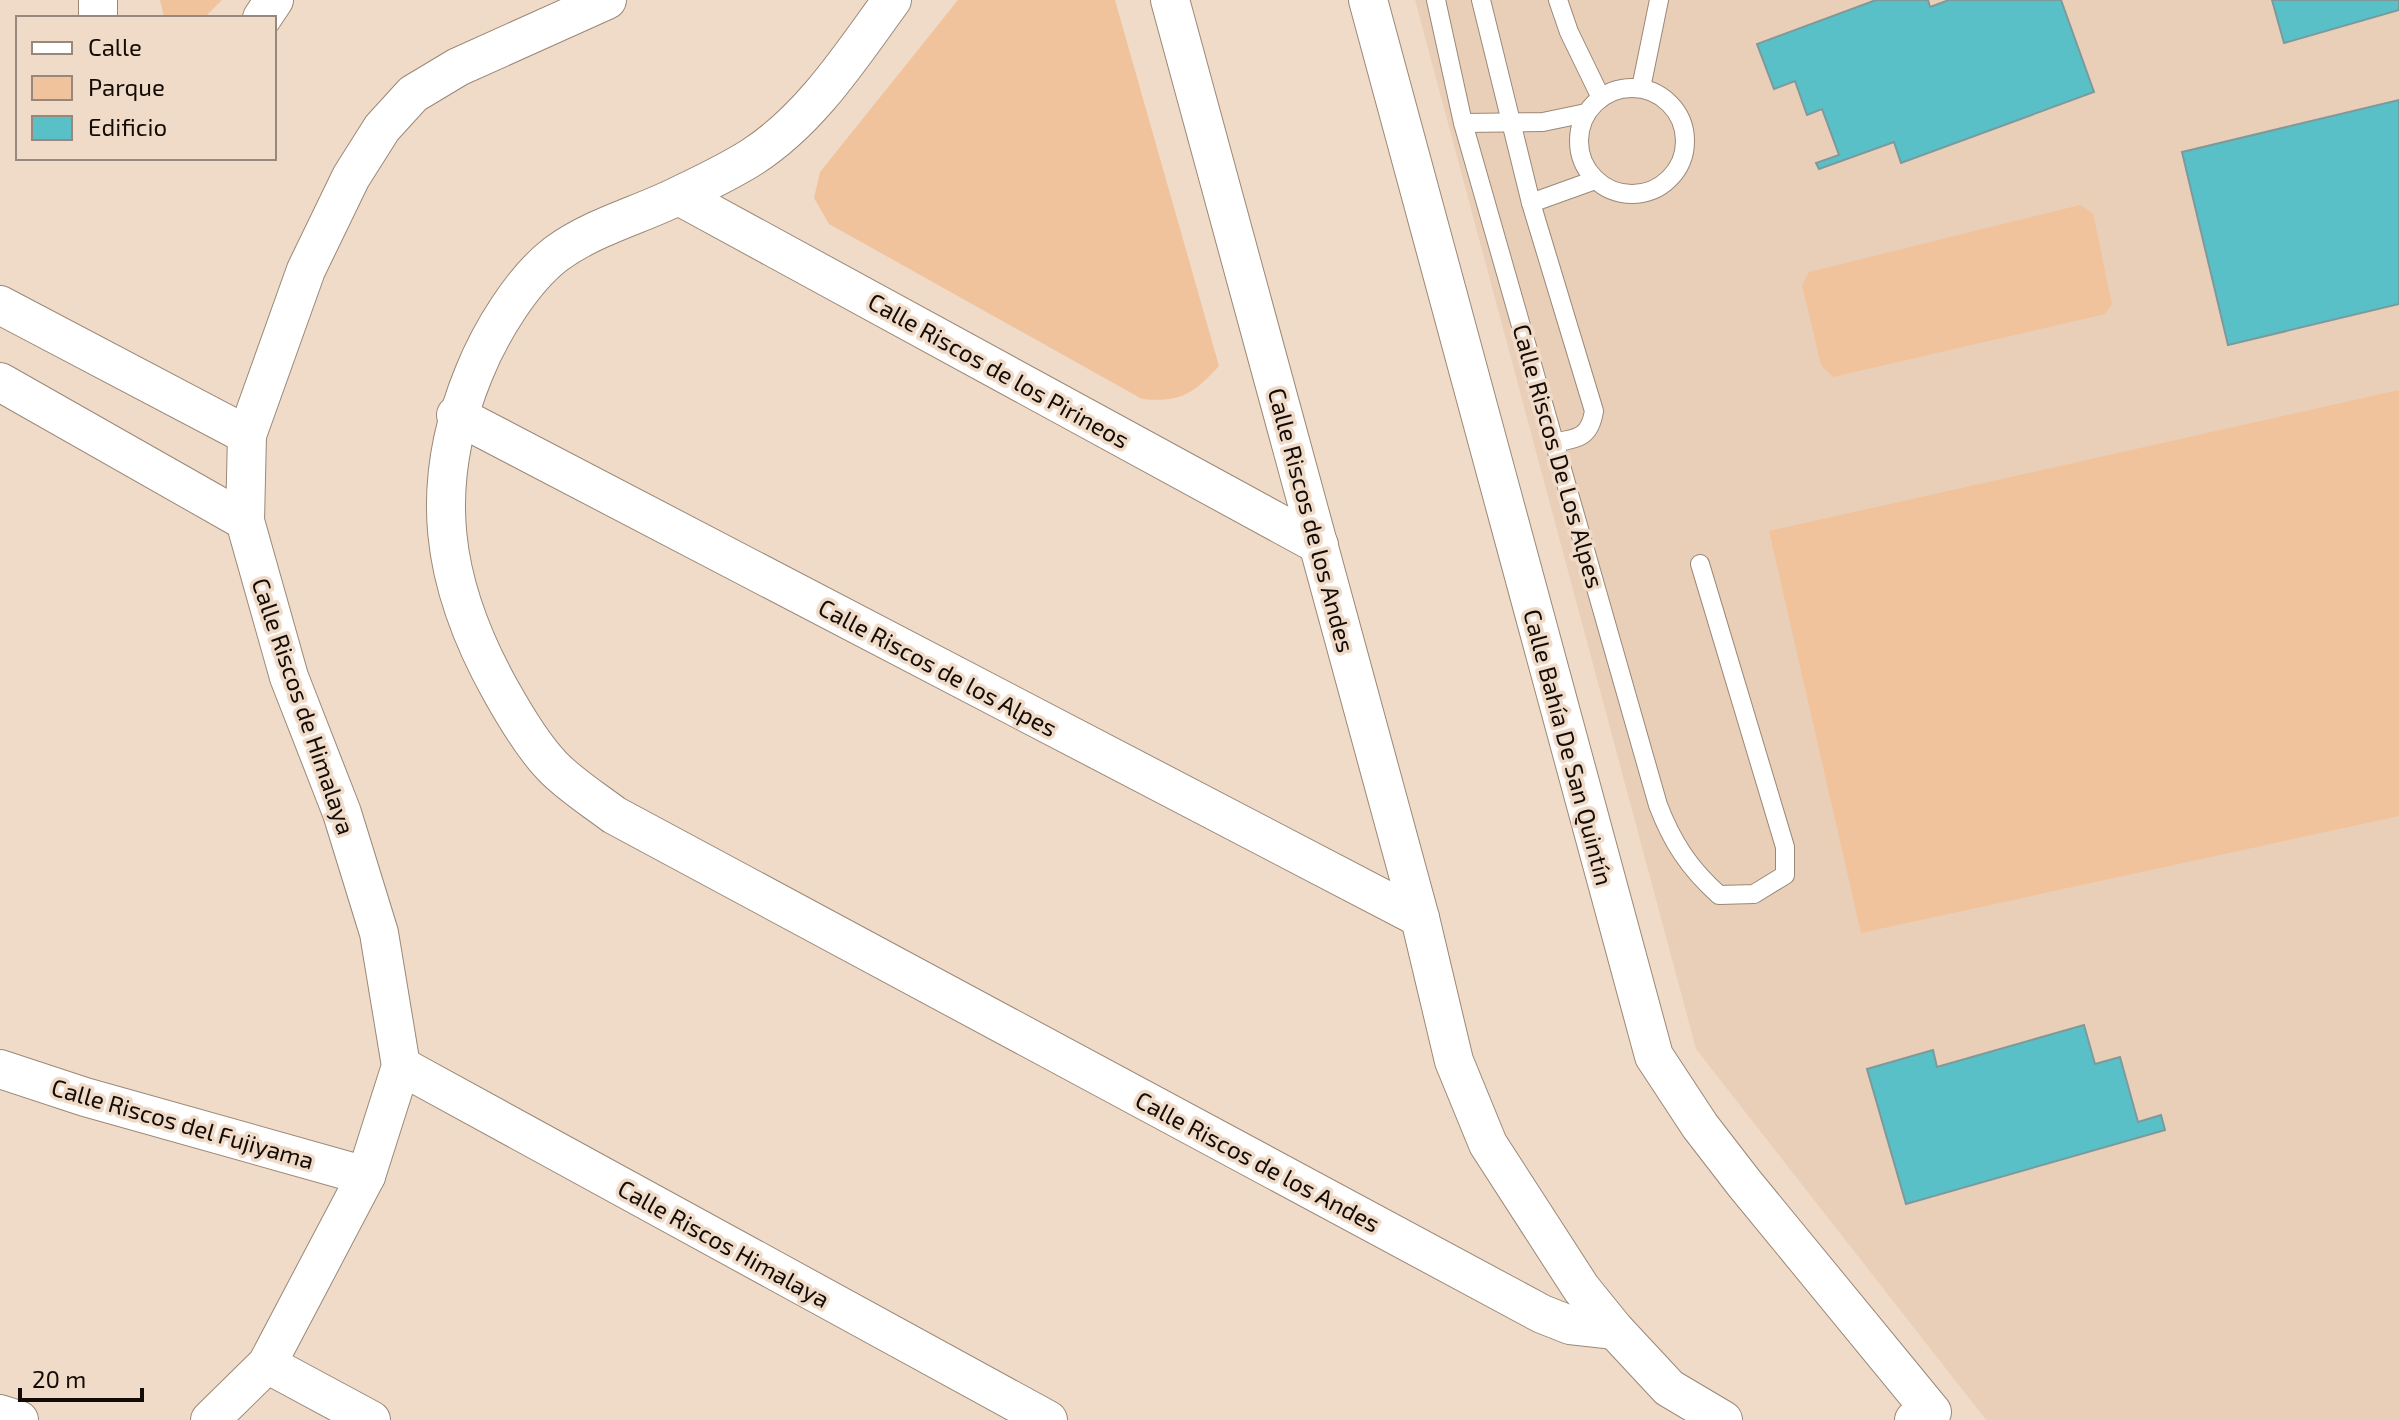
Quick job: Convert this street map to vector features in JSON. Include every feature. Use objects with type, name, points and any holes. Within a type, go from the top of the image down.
[{"type":"street","name":"Calle Riscos de Himalaya","points":[[210,1420],[267,1364],[366,1176],[401,1066],[379,933],[342,813],[289,677],[245,521],[247,435],[306,270],[351,177],[382,128],[413,94],[458,67],[607,0]]},
{"type":"street","name":"Calle Riscos de los Andes","points":[[892,0],[810,108],[753,157],[679,196],[592,232],[555,255],[511,304],[490,339],[456,415],[444,493],[452,578],[478,650],[512,710],[550,765],[614,815],[1542,1314],[1570,1325],[1615,1330]]},
{"type":"street","name":"Calle Riscos de los Andes","points":[[1170,0],[1420,918],[1454,1061],[1488,1144],[1581,1288],[1615,1330]]},
{"type":"street","name":"Calle Bahía De San Quintín","points":[[1368,0],[1654,1056],[1684,1104],[1923,1416]]},
{"type":"street","name":"Calle Riscos de los Pirineos","points":[[679,196],[1319,545]]},
{"type":"street","points":[[0,305],[247,435]]},
{"type":"street","points":[[0,382],[245,521]]},
{"type":"street","name":"Calle Riscos de los Alpes","points":[[456,415],[1420,918]]},
{"type":"street","name":"Calle Riscos Himalaya","points":[[401,1066],[1048,1420]]},
{"type":"street","name":"Calle Riscos del Fujiyama","points":[[0,1069],[85,1097],[366,1176]]},
{"type":"street","points":[[1615,1330],[1669,1388],[1723,1420]]},
{"type":"street","points":[[267,1364],[371,1420]]},
{"type":"street","points":[[0,1414],[19,1420]]},
{"type":"lane","name":"Calle Riscos De Los Alpes","points":[[1436,0],[1463,123],[1658,805],[1671,840],[1687,863],[1719,895],[1765,890],[1785,875],[1776,811],[1700,564]]},
{"type":"lane","points":[[1481,0],[1531,203],[1594,411],[1591,428],[1581,438],[1556,442]]},
{"type":"lane","points":[[1558,0],[1569,32],[1601,98]]},
{"type":"lane","points":[[1641,88],[1659,0]]},
{"type":"lane","points":[[1641,88],[1673,106],[1682,121],[1686,139],[1684,157],[1676,173],[1646,193],[1628,195],[1610,190],[1595,180],[1584,166],[1578,148],[1580,130],[1586,113],[1601,98],[1614,91],[1641,88]]},
{"type":"lane","points":[[1463,123],[1543,122],[1586,113]]},
{"type":"lane","points":[[1531,203],[1595,180]]},
{"type":"shaded area","points":[[1415,0],[2399,0],[2399,1420],[1986,1420],[1696,1049]]},
{"type":"green space","points":[[160,0],[222,0],[206,16],[164,16]]},
{"type":"green space","points":[[958,0],[1115,0],[1219,366],[1186,394],[1167,399],[1142,399],[829,224],[814,198],[820,172]]},
{"type":"green space","points":[[2080,205],[2093,213],[2112,304],[2105,314],[1833,377],[1821,365],[1802,285],[1809,272]]},
{"type":"green space","points":[[2399,390],[2399,816],[1861,933],[1769,531]]},
{"type":"building","points":[[1876,0],[1928,0],[1930,7],[1949,0],[2061,0],[2094,92],[1901,163],[1894,142],[1819,169],[1816,163],[1839,155],[1822,109],[1807,115],[1795,81],[1774,89],[1757,44]]},
{"type":"building","points":[[2272,0],[2399,0],[2399,10],[2284,43]]},
{"type":"building","points":[[2399,100],[2399,304],[2228,345],[2182,152]]},
{"type":"building","points":[[2084,1025],[2095,1064],[2120,1057],[2138,1122],[2161,1115],[2165,1130],[1906,1204],[1867,1069],[1933,1050],[1937,1067]]}]
